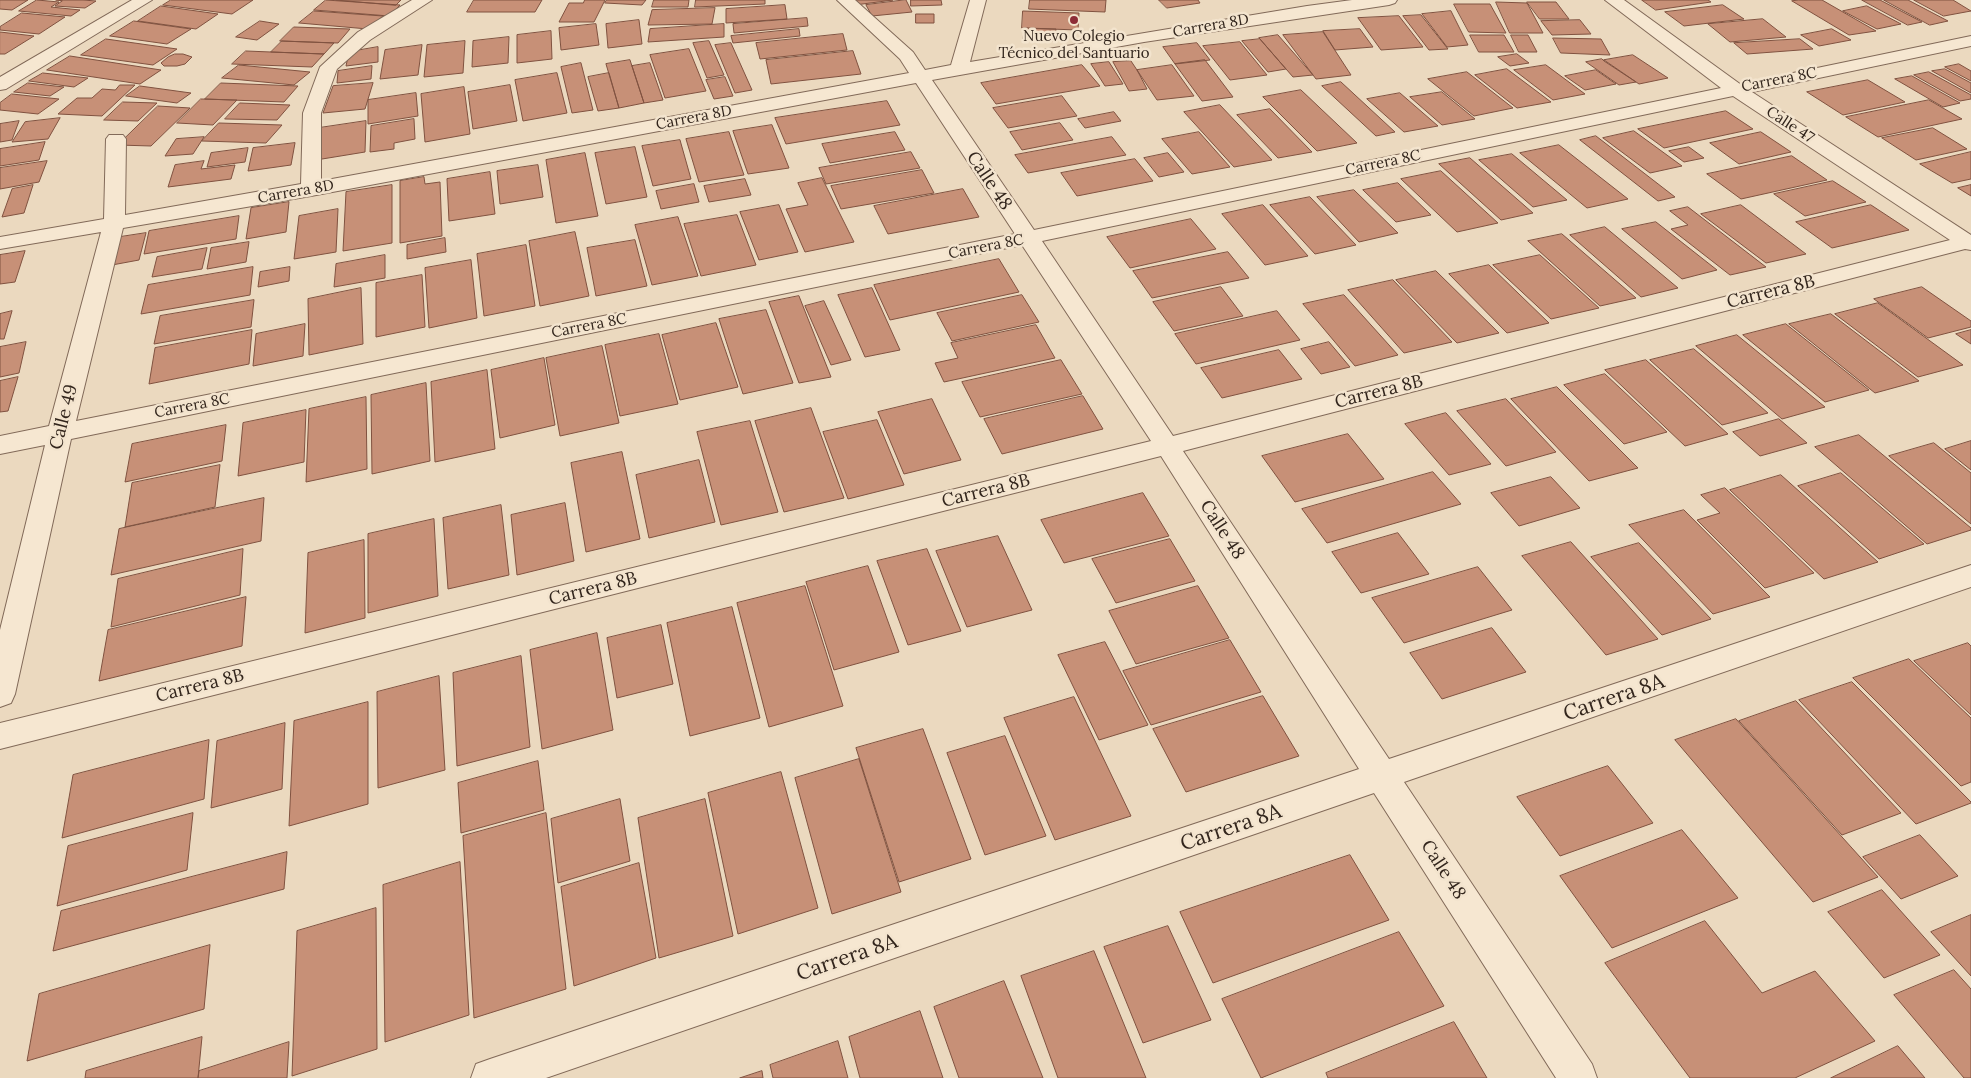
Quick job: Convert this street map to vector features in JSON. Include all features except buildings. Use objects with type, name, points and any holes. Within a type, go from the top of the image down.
[{"type":"street","points":[[1,85],[144,0]]},
{"type":"street","points":[[311,190],[312,113],[329,67],[364,36],[424,0]]},
{"type":"street","name":"Calle 48","points":[[845,0],[907,56],[1167,446],[1578,1078]]},
{"type":"street","points":[[959,70],[978,0]]},
{"type":"street","name":"Carrera 8D","points":[[0,242],[311,190],[920,77],[1270,15],[1389,0]]},
{"type":"street","name":"Calle 47","points":[[1613,0],[1736,89],[1970,243]]},
{"type":"street","name":"Carrera 8C","points":[[0,446],[1027,238],[1736,89],[1971,42]]},
{"type":"street","name":"Calle 49","points":[[0,694],[60,433],[114,223],[116,139]]},
{"type":"street","name":"Carrera 8B","points":[[0,736],[1167,446],[1970,243]]},
{"type":"street","name":"Carrera 8A","points":[[490,1078],[1383,777],[1971,576]]},
{"type":"place","name":"Nuevo Colegio Técnico del Santuario","points":[[1074,20]]}]
